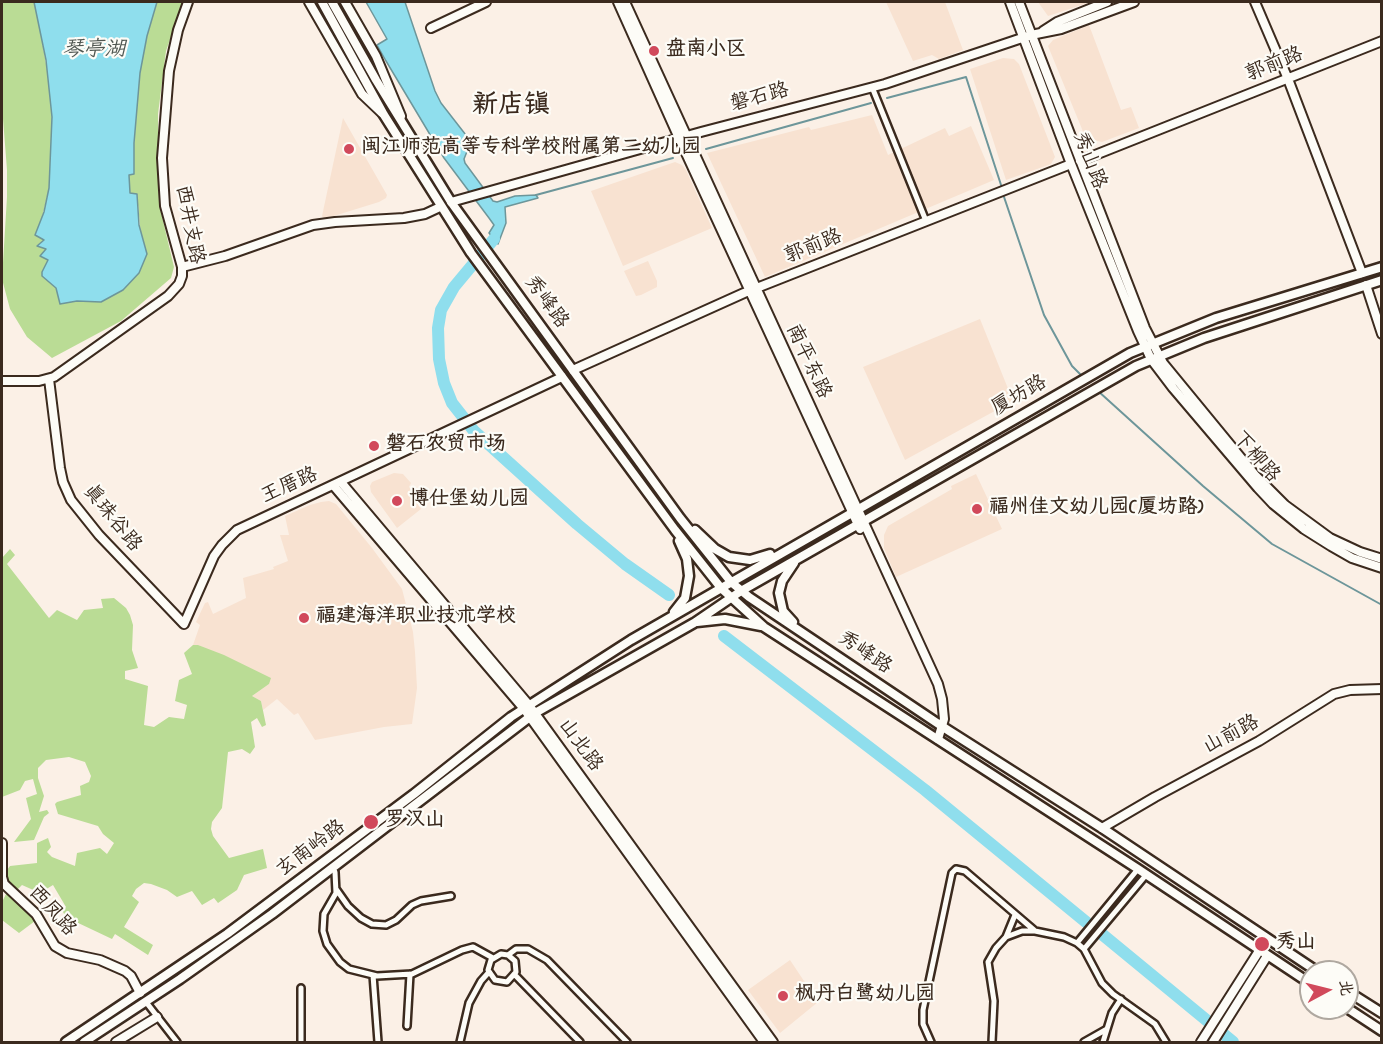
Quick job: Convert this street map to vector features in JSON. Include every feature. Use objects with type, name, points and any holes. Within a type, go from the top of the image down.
[{"type":"main road","name":"秀峰路","points":[[322,2],[384,115],[471,253],[675,530],[721,588],[764,627],[1299,976]]},
{"type":"main road","name":"秀峰路","points":[[332,2],[376,80],[451,202],[680,518],[731,582],[808,637],[940,725],[1102,828],[1300,960]]},
{"type":"main road","name":"厦坊路","points":[[696,603],[1082,380],[1149,345],[1216,318],[1382,267]]},
{"type":"main road","name":"厦坊路","points":[[710,616],[741,591],[1155,357],[1204,338],[1382,279]]},
{"type":"main road","points":[[680,518],[715,549],[735,559],[756,560],[788,550]]},
{"type":"main road","points":[[665,621],[680,606],[686,595],[689,576],[688,565],[675,530]]},
{"type":"main road","points":[[796,560],[782,580],[779,600],[787,616],[808,637]]},
{"type":"main road","name":"玄南岭路","points":[[66,1042],[208,948],[266,906],[526,707],[631,640],[696,603]]},
{"type":"main road","points":[[710,616],[764,627]]},
{"type":"main road","name":"玄南岭路","points":[[84,1042],[146,1002],[272,914],[532,715],[710,616]]},
{"type":"main road","points":[[1359,999],[1382,1014]]},
{"type":"main road","points":[[1359,1016],[1382,1031]]},
{"type":"street","name":"西井支路","points":[[49,379],[168,296],[179,284],[182,267],[165,206],[162,158],[169,71],[188,2]]},
{"type":"street","points":[[309,2],[362,94],[384,115]]},
{"type":"street","points":[[345,2],[384,74],[405,126]]},
{"type":"street","points":[[431,28],[486,2]]},
{"type":"street","name":"南平东路","points":[[618,2],[860,523],[938,684],[942,699],[940,725],[935,737]]},
{"type":"street","name":"南平东路","points":[[625,2],[682,137]]},
{"type":"street","name":"秀山路","points":[[1010,2],[1028,36],[1080,161],[1142,330]]},
{"type":"street","name":"秀山路","points":[[1019,2],[1028,36],[1071,164],[1142,330]]},
{"type":"street","name":"磐石路","points":[[1042,32],[1057,22],[1107,2]]},
{"type":"street","name":"磐石路","points":[[451,202],[682,137],[872,87],[1028,36],[1061,29],[1134,2]]},
{"type":"street","points":[[1255,2],[1288,79],[1362,273]]},
{"type":"street","name":"郭前路","points":[[1080,161],[1382,41]]},
{"type":"street","points":[[872,87],[926,221]]},
{"type":"street","name":"郭前路","points":[[573,370],[753,290],[1071,164]]},
{"type":"street","points":[[182,267],[225,256],[313,225],[404,218],[425,214],[440,207]]},
{"type":"street","points":[[1366,285],[1382,334]]},
{"type":"street","name":"下柳路","points":[[1142,330],[1155,357],[1181,398],[1273,504],[1297,524],[1331,546],[1352,558],[1382,568]]},
{"type":"street","name":"下柳路","points":[[1155,357],[1276,497],[1325,535],[1344,545],[1382,559]]},
{"type":"street","name":"王厝路","points":[[184,624],[214,556],[229,536],[246,525],[562,377]]},
{"type":"street","points":[[2,381],[49,379]]},
{"type":"street","name":"真珠谷路","points":[[49,379],[60,468],[71,500],[99,535],[184,624]]},
{"type":"street","name":"山北路","points":[[337,483],[526,707],[772,1042]]},
{"type":"street","name":"山前路","points":[[1102,828],[1183,781],[1259,741],[1334,694],[1350,690],[1382,689]]},
{"type":"street","name":"山北路","points":[[532,715],[764,1042]]},
{"type":"street","name":"西凤路","points":[[2,843],[4,884],[36,914],[55,946],[67,953],[100,960],[123,969],[130,974],[140,993]]},
{"type":"street","points":[[931,1042],[923,1024],[923,1010],[952,873],[956,869],[965,871],[1035,931]]},
{"type":"street","points":[[1077,943],[1138,869]]},
{"type":"street","points":[[335,872],[336,889],[324,914],[323,931],[327,944],[340,962],[350,969],[373,975],[410,974],[473,947],[493,958]]},
{"type":"street","points":[[1084,949],[1146,875]]},
{"type":"street","points":[[336,889],[361,918],[372,924],[386,925],[396,920],[412,905],[421,901],[451,896]]},
{"type":"street","points":[[1006,938],[1015,915]]},
{"type":"street","points":[[992,1042],[994,1001],[988,962],[996,948],[1006,938],[1022,931],[1035,931],[1064,937],[1077,943],[1084,949],[1102,983],[1155,1024],[1166,1042]]},
{"type":"street","points":[[508,955],[522,948],[547,960],[627,1042]]},
{"type":"street","points":[[1202,1042],[1263,953]]},
{"type":"street","points":[[1214,1041],[1263,953]]},
{"type":"street","points":[[501,954],[508,955],[515,961],[514,974],[507,982],[495,980],[489,972],[488,965],[493,958],[501,954]]},
{"type":"street","points":[[460,1042],[469,1003],[481,981],[489,972]]},
{"type":"street","points":[[407,1026],[410,974]]},
{"type":"street","points":[[514,974],[580,1042]]},
{"type":"street","points":[[373,975],[378,1042]]},
{"type":"street","points":[[301,988],[301,1042]]},
{"type":"street","points":[[1103,1042],[1112,1013],[1121,999]]},
{"type":"street","points":[[146,1002],[177,1042]]},
{"type":"street","points":[[116,1042],[157,1017]]},
{"type":"street","points":[[1084,1042],[1107,1029]]},
{"type":"shaded area","points":[[886,2],[945,2],[963,50],[939,59],[932,55],[913,61]]},
{"type":"shaded area","points":[[1038,2],[1091,2],[1048,16]]},
{"type":"shaded area","points":[[1089,25],[1121,110],[1131,107],[1139,128],[1102,142],[1089,139],[1084,134],[1048,46],[1053,40]]},
{"type":"shaded area","points":[[1003,58],[1014,59],[1019,64],[1055,157],[1051,164],[1006,180],[970,69]]},
{"type":"shaded area","points":[[872,115],[888,155],[945,128],[949,136],[971,126],[994,180],[765,277],[707,153],[809,127],[811,130]]},
{"type":"shaded area","name":"闽江师范高等专科学校附属第二幼儿园","points":[[343,118],[387,195],[379,202],[324,219],[322,216]]},
{"type":"shaded area","points":[[675,162],[686,170],[712,228],[623,266],[591,191]]},
{"type":"shaded area","points":[[648,261],[657,281],[657,287],[636,296],[624,271]]},
{"type":"shaded area","points":[[980,319],[1013,401],[905,460],[863,367]]},
{"type":"shaded area","name":"博仕堡幼儿园","points":[[394,473],[403,474],[411,483],[409,487],[411,493],[421,509],[397,528],[371,492],[370,486],[372,482]]},
{"type":"shaded area","points":[[976,474],[1002,529],[896,577],[884,548],[884,535],[888,526],[952,489],[951,486]]},
{"type":"shaded area","name":"福建海洋职业技术学校","points":[[329,501],[336,504],[402,589],[413,632],[415,652],[417,688],[412,724],[315,740],[298,713],[294,715],[277,699],[263,710],[261,701],[252,696],[269,684],[198,645],[193,645],[200,625],[196,622],[205,603],[208,602],[213,614],[246,598],[243,578],[274,569],[273,567],[288,561],[280,535],[289,535],[285,516]]},
{"type":"shaded area","name":"枫丹白鹭幼儿园","points":[[790,960],[818,1002],[780,1033],[748,990]]},
{"type":"green space","points":[[2,2],[34,2],[41,35],[50,87],[52,117],[49,188],[41,222],[44,240],[37,246],[46,249],[49,260],[42,276],[56,288],[60,304],[77,301],[101,302],[141,236],[137,194],[130,193],[129,175],[134,174],[134,143],[140,73],[147,36],[157,2],[183,2],[166,51],[158,114],[159,204],[174,267],[171,278],[121,321],[52,358],[27,337],[10,309],[2,279],[7,170],[2,106]]},
{"type":"green space","points":[[10,549],[15,555],[7,564],[49,618],[57,610],[77,620],[84,610],[103,608],[101,599],[114,598],[126,608],[133,625],[132,650],[138,668],[125,671],[125,679],[148,686],[144,725],[154,727],[169,717],[184,719],[187,705],[175,701],[179,680],[192,674],[184,653],[193,645],[224,655],[271,678],[269,684],[252,696],[261,701],[266,725],[262,727],[257,718],[251,722],[255,747],[250,754],[242,749],[228,752],[222,808],[212,822],[211,829],[213,836],[229,858],[263,849],[267,868],[244,875],[237,890],[218,903],[214,898],[202,905],[192,891],[177,897],[167,890],[144,883],[136,889],[132,896],[139,902],[124,927],[153,945],[148,955],[115,934],[112,939],[74,921],[71,927],[62,910],[66,907],[53,885],[40,893],[22,885],[17,890],[39,918],[19,933],[2,920],[2,902],[8,890],[4,874],[10,866],[37,863],[37,843],[48,838],[51,847],[47,852],[52,857],[75,866],[77,853],[100,848],[107,854],[114,843],[103,834],[98,826],[58,814],[55,804],[81,795],[80,786],[89,782],[91,776],[85,762],[69,757],[46,760],[38,768],[38,778],[44,796],[39,812],[47,810],[49,813],[44,817],[34,840],[14,842],[31,819],[26,798],[37,794],[33,779],[25,781],[20,790],[2,797],[2,558]]},
{"type":"water","name":"琴亭湖","points":[[34,2],[157,2],[147,36],[140,73],[134,143],[134,174],[129,175],[130,193],[137,194],[139,225],[147,254],[139,273],[123,290],[101,302],[77,301],[60,304],[56,288],[42,276],[48,260],[40,256],[46,249],[37,246],[44,240],[35,235],[44,212],[49,188],[52,117],[46,60]]},
{"type":"water","points":[[366,2],[405,2],[435,91],[441,103],[469,139],[470,144],[464,159],[465,163],[493,201],[497,202],[515,196],[536,195],[538,198],[505,207],[506,223],[498,244],[489,233],[494,225],[444,158],[377,45],[387,39]]},
{"type":"waterway","points":[[887,98],[966,77],[1002,188]]},
{"type":"waterway","points":[[706,149],[871,103]]},
{"type":"waterway","points":[[536,195],[673,158]]},
{"type":"waterway","points":[[1003,194],[1044,315],[1072,366],[1083,377]]},
{"type":"waterway","points":[[494,239],[454,287],[441,310],[438,328],[439,359],[444,383],[452,403],[474,431],[577,524],[625,564],[669,595]]},
{"type":"waterway","points":[[1098,391],[1203,486],[1272,544],[1382,605]]},
{"type":"waterway","points":[[724,636],[925,790],[1086,922]]},
{"type":"waterway","points":[[1103,935],[1233,1042]]},
{"type":"place","name":"盘南小区","points":[[654,51]]},
{"type":"place","name":"闽江师范高等专科学校附属第二幼儿园","points":[[349,149]]},
{"type":"place","name":"磐石农贸市场","points":[[374,446]]},
{"type":"place","name":"博仕堡幼儿园","points":[[397,501]]},
{"type":"place","name":"福州佳文幼儿园(厦坊路)","points":[[977,509]]},
{"type":"place","name":"福建海洋职业技术学校","points":[[304,618]]},
{"type":"place","name":"罗汉山","points":[[371,822]]},
{"type":"place","name":"秀山","points":[[1262,944]]},
{"type":"place","name":"枫丹白鹭幼儿园","points":[[783,996]]},
{"type":"district","name":"新店镇","points":[[511,108]]}]
